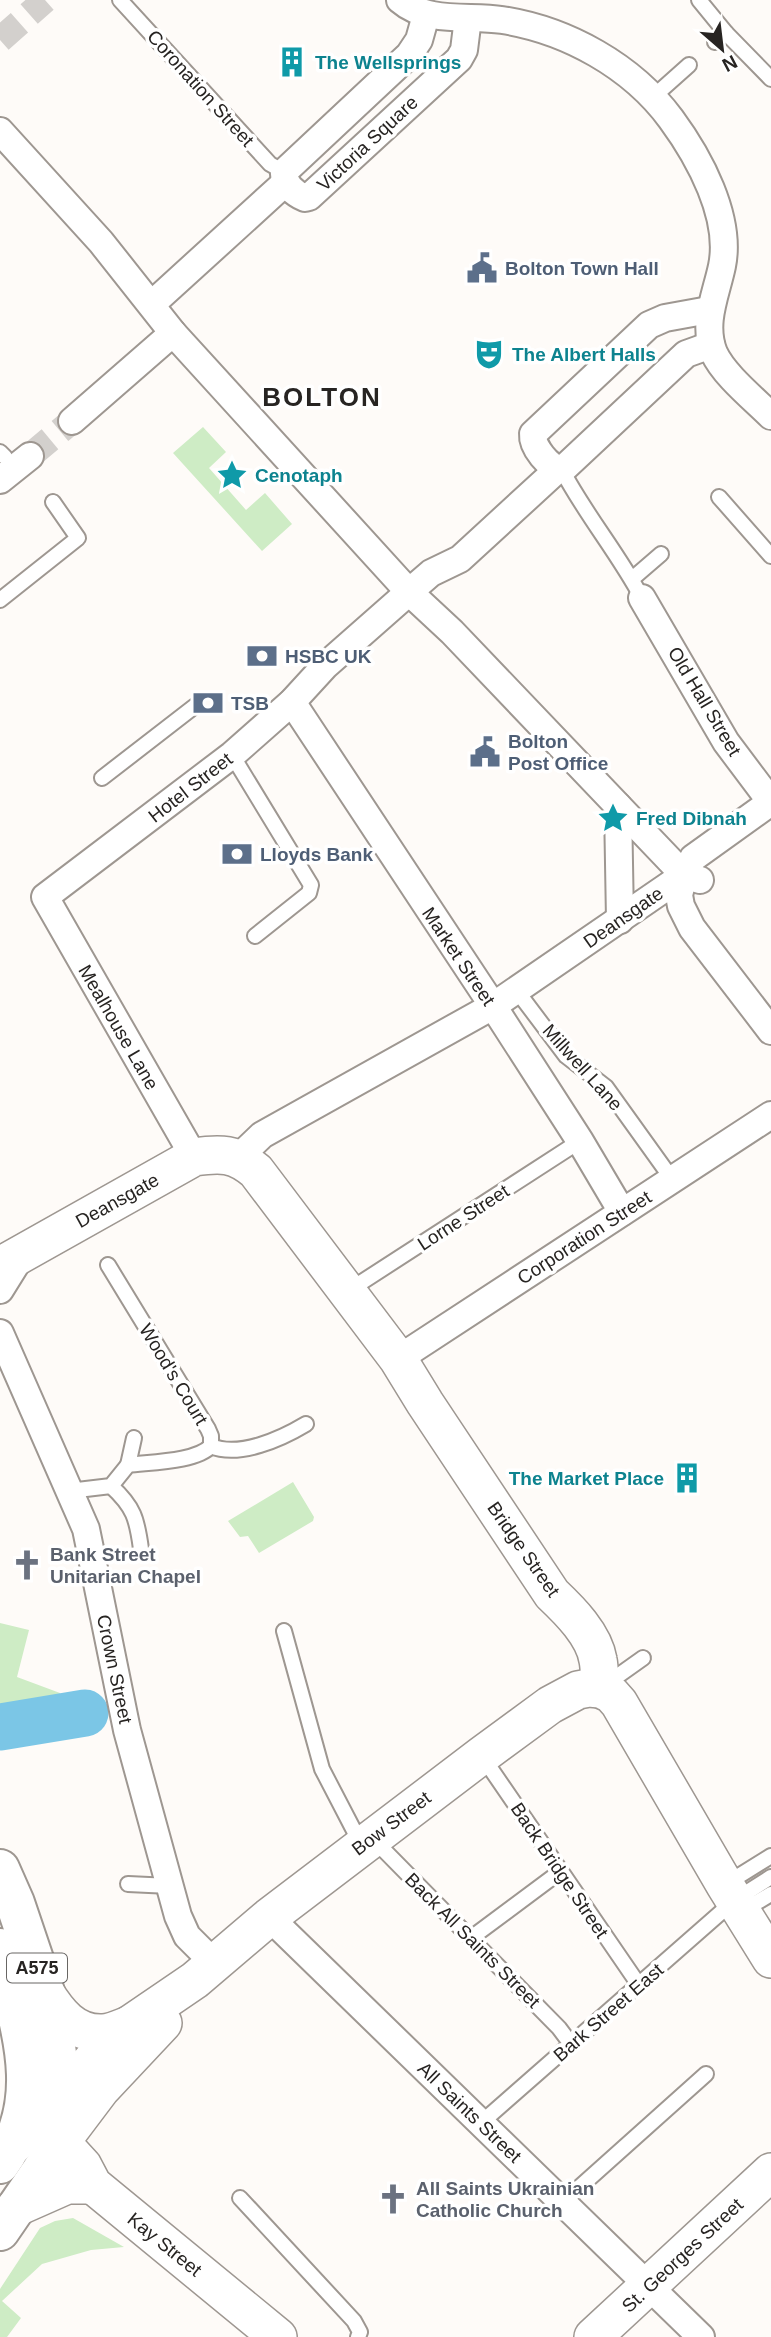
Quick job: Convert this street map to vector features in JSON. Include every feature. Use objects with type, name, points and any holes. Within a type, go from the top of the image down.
[{"type":"main road","name":"Deansgate","points":[[12,1260],[194,1157],[212,1154],[239,1157]]},
{"type":"main road","name":"Bridge Street","points":[[239,1157],[256,1171],[398,1359],[552,1594],[571,1612],[593,1644],[598,1658],[600,1689]]},
{"type":"main road","name":"Bow Street","points":[[57,2117],[94,2058],[129,2025],[204,1971],[269,1917],[482,1755],[564,1696],[589,1688],[600,1689]]},
{"type":"main road","points":[[600,1689],[611,1694],[630,1718],[747,1906],[771,1959]]},
{"type":"main road","name":"A575","points":[[0,1869],[7,1948],[28,2080],[25,2103],[7,2154]]},
{"type":"main road","name":"A575","points":[[7,1948],[45,1992],[54,2033],[57,2117]]},
{"type":"main road","name":"Bow Street","points":[[7,2154],[57,2117],[101,2090],[157,2030],[204,1971]]},
{"type":"main road","points":[[45,1992],[59,2014],[71,2025],[103,2034],[129,2025]]},
{"type":"main road","points":[[28,2080],[51,2092],[57,2117]]},
{"type":"main road","points":[[8,2219],[57,2117],[101,2090]]},
{"type":"main road","name":"Kay Street","points":[[57,2117],[93,2185],[278,2337]]},
{"type":"main road","name":"St. Georges Street","points":[[593,2337],[771,2172]]},
{"type":"main road","points":[[8,2219],[67,2185],[93,2185]]},
{"type":"street","points":[[400,0],[412,10],[426,15],[510,22],[559,35],[625,72],[652,97],[672,120],[703,170],[716,200],[723,232],[723,264],[709,310],[711,345],[722,366],[771,416]]},
{"type":"street","name":"Victoria Square","points":[[426,15],[419,40],[409,55],[285,177],[299,195],[309,197],[459,59],[464,50],[468,18]]},
{"type":"street","points":[[0,131],[101,242],[173,333],[409,592],[452,632],[688,879],[679,895],[681,906],[692,928],[767,1018]]},
{"type":"street","points":[[152,304],[285,177]]},
{"type":"street","points":[[709,310],[666,318],[649,325],[533,434],[533,444],[546,463],[686,354],[711,345]]},
{"type":"street","points":[[72,421],[173,333]]},
{"type":"street","name":"Hotel Street","points":[[46,897],[232,755],[292,702],[325,666],[409,592],[431,573],[460,558],[546,463]]},
{"type":"street","name":"Old Hall Street","points":[[637,588],[726,742],[771,802]]},
{"type":"street","name":"Market Street","points":[[292,702],[493,1006],[622,1212]]},
{"type":"street","name":"Deansgate","points":[[239,1157],[262,1135],[493,1006],[620,920],[688,879],[699,852],[771,802]]},
{"type":"street","points":[[618,806],[620,920]]},
{"type":"street","name":"Mealhouse Lane","points":[[46,897],[194,1157]]},
{"type":"street","name":"Corporation Street","points":[[398,1359],[771,1115]]},
{"type":"street","points":[[0,1290],[12,1260]]},
{"type":"street","name":"Crown Street","points":[[0,1333],[86,1530],[127,1730],[178,1916],[204,1971]]},
{"type":"street","name":"All Saints Street","points":[[269,1917],[701,2337]]},
{"type":"lane","name":"Coronation Street","points":[[120,0],[270,164],[285,177]]},
{"type":"lane","points":[[699,0],[720,37],[771,79]]},
{"type":"lane","points":[[652,97],[689,65]]},
{"type":"lane","points":[[546,463],[572,489],[637,588],[661,554]]},
{"type":"lane","points":[[719,498],[771,556]]},
{"type":"lane","points":[[0,600],[78,538],[53,502]]},
{"type":"lane","points":[[102,778],[195,706]]},
{"type":"lane","points":[[232,755],[312,885],[309,892],[255,936]]},
{"type":"lane","name":"Millwell Lane","points":[[517,991],[566,1056],[606,1087],[671,1179]]},
{"type":"lane","name":"Lorne Street","points":[[347,1292],[580,1141]]},
{"type":"lane","name":"Wood's Court","points":[[108,1265],[211,1436],[211,1446],[195,1456],[128,1465]]},
{"type":"lane","points":[[211,1446],[224,1451],[278,1440],[306,1424]]},
{"type":"lane","points":[[69,1491],[111,1486],[128,1465],[134,1438]]},
{"type":"lane","points":[[111,1486],[132,1508],[138,1523],[141,1549]]},
{"type":"lane","name":"Back All Saints Street","points":[[284,1631],[322,1769],[367,1842],[471,1938],[559,2028],[571,2044]]},
{"type":"lane","points":[[600,1689],[643,1658]]},
{"type":"lane","name":"Back Bridge Street","points":[[482,1755],[639,1985]]},
{"type":"lane","points":[[747,1906],[771,1856]]},
{"type":"lane","points":[[471,1938],[561,1871]]},
{"type":"lane","points":[[747,1906],[771,1877]]},
{"type":"lane","points":[[128,1884],[170,1886]]},
{"type":"lane","name":"Bark Street East","points":[[481,2123],[639,1985],[747,1906]]},
{"type":"lane","points":[[563,2202],[706,2074]]},
{"type":"lane","points":[[240,2198],[354,2321],[360,2332],[358,2337]]},
{"type":"green space","points":[[203,427],[226,452],[209,468],[246,510],[265,493],[292,524],[262,551],[173,453]]},
{"type":"green space","points":[[293,1482],[314,1517],[313,1521],[259,1553],[248,1536],[240,1537],[228,1521]]},
{"type":"green space","points":[[0,1623],[29,1630],[17,1677],[60,1693],[69,1723],[0,1738]]},
{"type":"green space","points":[[73,2218],[124,2247],[91,2250],[42,2264],[2,2301],[21,2318],[7,2337],[0,2337],[0,2289],[40,2228],[55,2221]]},
{"type":"waterway","points":[[0,1727],[85,1713]]},
{"type":"tunnel","points":[[0,40],[45,0]]},
{"type":"tunnel","points":[[30,456],[72,421]]},
{"type":"place","name":"The Wellsprings","points":[[292,62]]},
{"type":"place","name":"Bolton Town Hall","points":[[482,268]]},
{"type":"place","name":"The Albert Halls","points":[[489,354]]},
{"type":"place","name":"Cenotaph","points":[[232,475]]},
{"type":"place","name":"HSBC UK","points":[[262,656]]},
{"type":"place","name":"TSB","points":[[208,703]]},
{"type":"place","name":"Bolton Post Office","points":[[485,752]]},
{"type":"place","name":"Fred Dibnah","points":[[613,818]]},
{"type":"place","name":"Lloyds Bank","points":[[237,854]]},
{"type":"place","name":"The Market Place","points":[[687,1478]]},
{"type":"place","name":"Bank Street Unitarian Chapel","points":[[27,1565]]},
{"type":"place","name":"All Saints Ukrainian Catholic Church","points":[[393,2199]]},
{"type":"district","name":"BOLTON","points":[[322,397]]}]
